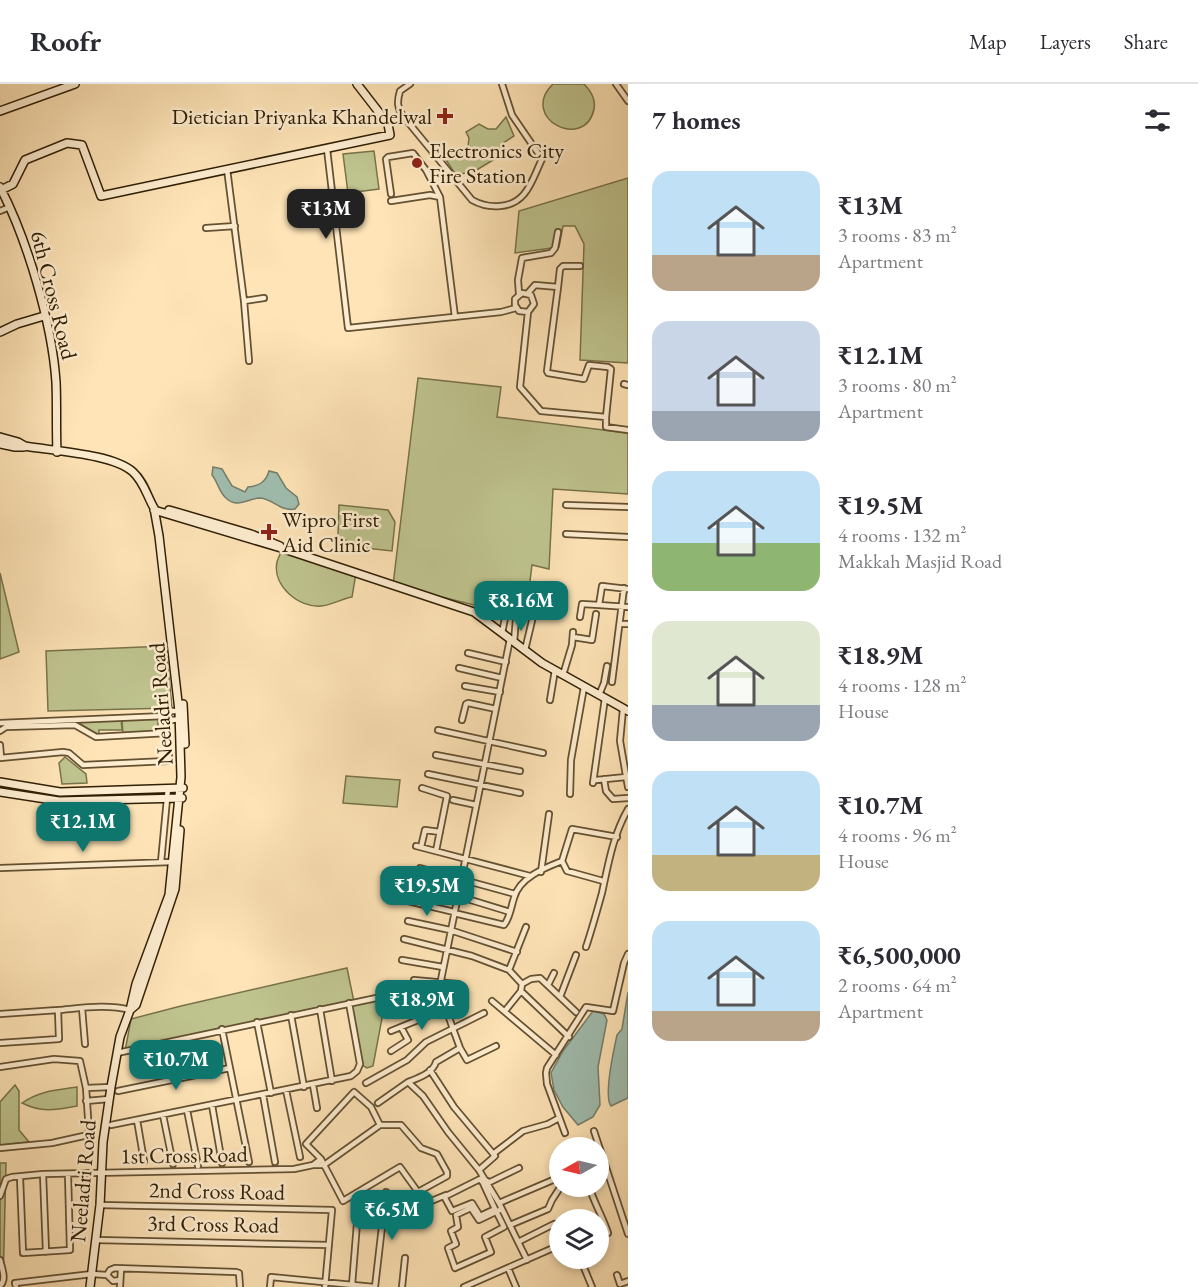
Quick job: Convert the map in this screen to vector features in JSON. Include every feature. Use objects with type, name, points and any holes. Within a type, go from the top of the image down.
[{"type":"main road","points":[[0,111],[75,84]]},
{"type":"main road","points":[[1,188],[13,184],[25,160],[67,143],[82,145],[101,196],[390,135],[388,124],[357,84]]},
{"type":"main road","name":"6th Cross Road","points":[[1,188],[30,260],[44,316],[56,381],[57,452]]},
{"type":"main road","points":[[0,332],[16,324],[44,316]]},
{"type":"main road","points":[[0,437],[25,446]]},
{"type":"main road","points":[[0,444],[57,452]]},
{"type":"main road","name":"Neeladri Road","points":[[57,452],[112,460],[132,471],[151,497],[156,508],[182,715],[181,788],[168,895],[136,1005],[130,1010],[117,1053],[114,1089],[109,1099],[103,1142],[103,1173],[90,1287]]},
{"type":"main road","points":[[156,508],[207,519],[279,544],[281,548],[474,612],[563,675],[626,710],[628,700]]},
{"type":"main road","points":[[0,782],[60,792],[181,788]]},
{"type":"main road","points":[[0,792],[59,801],[180,798]]},
{"type":"main road","name":"Neeladri Road","points":[[148,963],[175,890],[180,798]]},
{"type":"street","points":[[410,84],[400,91],[398,110],[402,116],[472,200],[487,206],[498,206],[514,203],[523,197],[542,159],[512,116],[502,84]]},
{"type":"street","points":[[616,84],[628,101]]},
{"type":"street","points":[[327,149],[348,328],[501,312],[516,308],[522,312],[528,312]]},
{"type":"street","points":[[391,194],[386,159],[413,153],[440,197],[454,316]]},
{"type":"street","points":[[227,169],[244,301],[249,361]]},
{"type":"street","points":[[391,201],[430,195],[440,197]]},
{"type":"street","points":[[0,211],[10,207]]},
{"type":"street","points":[[206,228],[235,226]]},
{"type":"street","points":[[516,308],[515,299],[519,294],[518,280],[522,258],[551,253],[555,248],[558,232]]},
{"type":"street","points":[[580,266],[563,266],[560,269],[547,371],[550,375],[584,379],[589,365],[609,368],[611,371],[606,427],[628,430]]},
{"type":"street","points":[[519,294],[528,293],[535,285],[558,287]]},
{"type":"street","points":[[528,293],[533,298],[534,304],[528,312],[520,387],[541,411],[606,417]]},
{"type":"street","points":[[244,301],[264,298]]},
{"type":"street","points":[[566,505],[628,507]]},
{"type":"street","points":[[566,534],[628,537]]},
{"type":"street","points":[[599,605],[602,586],[626,588],[621,607],[612,682]]},
{"type":"street","points":[[502,633],[509,598]]},
{"type":"street","points":[[580,617],[582,604],[628,608]]},
{"type":"street","points":[[525,650],[535,608],[539,606],[553,610]]},
{"type":"street","points":[[563,675],[573,635],[592,640],[596,614]]},
{"type":"street","points":[[496,1046],[467,1060],[445,1010],[441,981],[516,619]]},
{"type":"street","points":[[468,653],[506,662]]},
{"type":"street","points":[[607,666],[595,781],[626,777]]},
{"type":"street","points":[[459,668],[502,678]]},
{"type":"street","points":[[550,700],[555,670]]},
{"type":"street","points":[[465,686],[500,692]]},
{"type":"street","points":[[570,794],[571,760],[584,686]]},
{"type":"street","points":[[462,720],[468,703],[496,709]]},
{"type":"street","points":[[626,710],[620,741],[628,787]]},
{"type":"street","points":[[0,723],[165,716],[172,720],[182,715]]},
{"type":"street","points":[[0,746],[1,758],[63,752],[83,765],[167,761],[169,758],[165,716]]},
{"type":"street","points":[[0,731],[6,727],[75,725],[96,737],[167,733]]},
{"type":"street","points":[[438,730],[543,753]]},
{"type":"street","points":[[436,755],[520,771]]},
{"type":"street","points":[[428,774],[520,793]]},
{"type":"street","points":[[604,779],[606,791],[613,799],[628,798]]},
{"type":"street","points":[[161,862],[168,788]]},
{"type":"street","points":[[422,788],[447,796],[436,850]]},
{"type":"street","points":[[453,800],[476,805]]},
{"type":"street","points":[[586,947],[603,881],[621,823],[628,809]]},
{"type":"street","points":[[541,872],[549,814]]},
{"type":"street","points":[[404,900],[501,926],[506,923],[515,894],[520,886],[530,876],[561,861],[572,829],[617,837]]},
{"type":"street","points":[[440,832],[425,830],[419,846],[530,876]]},
{"type":"street","points":[[561,861],[567,871],[603,881]]},
{"type":"street","points":[[0,868],[172,862]]},
{"type":"street","points":[[420,868],[515,894]]},
{"type":"street","points":[[409,885],[510,912]]},
{"type":"street","points":[[408,921],[450,930],[518,952]]},
{"type":"street","points":[[509,970],[526,927]]},
{"type":"street","points":[[404,939],[472,956],[509,970],[522,984]]},
{"type":"street","points":[[565,1133],[547,1078],[548,1068],[586,1007],[613,1011],[628,954]]},
{"type":"street","points":[[560,997],[576,955]]},
{"type":"street","points":[[402,960],[443,967]]},
{"type":"street","points":[[548,985],[554,973]]},
{"type":"street","points":[[522,984],[537,977],[576,1012]]},
{"type":"street","points":[[414,980],[458,984]]},
{"type":"street","points":[[504,1011],[521,991],[522,984]]},
{"type":"street","points":[[521,991],[569,1037]]},
{"type":"street","points":[[117,1053],[381,997]]},
{"type":"street","points":[[395,1005],[443,998]]},
{"type":"street","points":[[492,1001],[556,1055]]},
{"type":"street","points":[[111,1125],[351,1076],[360,1064],[349,1003]]},
{"type":"street","points":[[0,1014],[82,1008],[115,1007],[130,1010]]},
{"type":"street","points":[[82,1008],[85,1044]]},
{"type":"street","points":[[320,1009],[332,1081]]},
{"type":"street","points":[[0,1043],[59,1039],[58,1010]]},
{"type":"street","points":[[391,1031],[445,1010]]},
{"type":"street","points":[[366,1083],[407,1060],[426,1042],[484,1013]]},
{"type":"street","points":[[291,1015],[304,1087]]},
{"type":"street","points":[[257,1022],[271,1093]]},
{"type":"street","points":[[391,1051],[407,1043],[408,1040],[401,1027]]},
{"type":"street","points":[[222,1029],[249,1162]]},
{"type":"street","points":[[378,1103],[460,1048]]},
{"type":"street","points":[[0,1067],[54,1059],[80,1061],[86,1088],[89,1132],[88,1135],[52,1143],[0,1148]]},
{"type":"street","points":[[86,1088],[114,1089],[230,1068]]},
{"type":"street","points":[[430,1070],[454,1107],[495,1156],[479,1170]]},
{"type":"street","points":[[408,1082],[423,1096],[448,1132],[483,1175],[486,1183],[495,1209],[480,1216],[472,1203],[452,1210],[446,1196],[480,1179],[486,1183],[499,1203],[527,1260]]},
{"type":"street","points":[[313,1085],[317,1108]]},
{"type":"street","points":[[286,1090],[300,1157]]},
{"type":"street","points":[[324,1165],[380,1125],[401,1125],[421,1148],[437,1154],[447,1176],[418,1192],[400,1167],[343,1201],[324,1165],[321,1159],[306,1144],[354,1092],[371,1107],[380,1125]]},
{"type":"street","points":[[263,1095],[275,1162]]},
{"type":"street","points":[[86,1101],[109,1099]]},
{"type":"street","points":[[212,1105],[222,1163]]},
{"type":"street","points":[[187,1110],[198,1166]]},
{"type":"street","points":[[163,1115],[173,1164]]},
{"type":"street","points":[[493,1154],[523,1131],[548,1125],[559,1118]]},
{"type":"street","points":[[137,1120],[144,1161]]},
{"type":"street","points":[[594,1131],[628,1234]]},
{"type":"street","points":[[313,1165],[321,1159]]},
{"type":"street","name":"1st Cross Road","points":[[20,1177],[43,1174],[294,1169],[324,1165]]},
{"type":"street","points":[[486,1183],[519,1168]]},
{"type":"street","points":[[43,1174],[46,1252]]},
{"type":"street","points":[[0,1196],[6,1179],[20,1177],[23,1253],[70,1250],[68,1174]]},
{"type":"street","points":[[424,1204],[439,1199],[483,1175]]},
{"type":"street","points":[[499,1203],[549,1182]]},
{"type":"street","points":[[270,1287],[271,1277],[325,1285],[375,1287],[386,1192]]},
{"type":"street","points":[[510,1225],[548,1209],[554,1197]]},
{"type":"street","name":"2nd Cross Road","points":[[100,1205],[332,1210],[329,1245]]},
{"type":"street","points":[[496,1211],[504,1227],[485,1237],[490,1252],[455,1268],[448,1248],[456,1244],[451,1231],[458,1227],[456,1215],[471,1208],[479,1220],[496,1211],[502,1209]]},
{"type":"street","points":[[352,1285],[358,1211]]},
{"type":"street","points":[[518,1242],[549,1226]]},
{"type":"street","name":"3rd Cross Road","points":[[96,1240],[329,1245]]},
{"type":"street","points":[[325,1285],[329,1245]]},
{"type":"street","points":[[464,1287],[475,1285],[549,1250]]},
{"type":"street","points":[[402,1287],[405,1258]]},
{"type":"street","points":[[0,1260],[4,1274],[4,1282],[0,1286]]},
{"type":"street","points":[[508,1268],[516,1287]]},
{"type":"street","points":[[108,1275],[110,1270],[121,1269],[236,1272],[240,1276],[240,1287]]},
{"type":"street","points":[[120,1287],[121,1269]]},
{"type":"street","points":[[585,1269],[592,1287]]},
{"type":"street","points":[[16,1287],[15,1283],[92,1274],[108,1275],[113,1281],[120,1280]]},
{"type":"street","points":[[617,1275],[620,1284],[628,1281]]},
{"type":"green space","points":[[553,84],[584,84],[587,87],[594,102],[594,109],[588,122],[579,128],[568,129],[548,118],[543,108],[544,97]]},
{"type":"green space","points":[[506,117],[514,136],[503,143],[503,154],[475,171],[456,175],[446,160],[468,146],[469,138],[466,132],[479,124],[488,129],[496,129]]},
{"type":"green space","points":[[374,151],[379,189],[348,193],[343,154]]},
{"type":"green space","points":[[628,178],[628,363],[580,360],[584,244],[575,226],[563,226],[559,247],[515,253],[519,211]]},
{"type":"green space","points":[[418,378],[501,387],[497,417],[628,433],[628,494],[553,489],[549,569],[532,565],[528,597],[488,589],[478,606],[393,585]]},
{"type":"green space","points":[[339,505],[388,510],[395,522],[392,551],[365,548],[338,537]]},
{"type":"green space","points":[[282,549],[356,573],[352,597],[321,606],[313,606],[296,599],[283,587],[279,579],[277,562]]},
{"type":"green space","points":[[0,573],[19,652],[0,659]]},
{"type":"green space","points":[[166,646],[172,708],[48,711],[46,651]]},
{"type":"green space","points":[[158,717],[158,732],[123,734],[122,719]]},
{"type":"green space","points":[[121,719],[122,730],[99,730],[99,735],[75,721]]},
{"type":"green space","points":[[65,757],[86,774],[87,783],[62,784],[59,763]]},
{"type":"green space","points":[[346,776],[400,780],[397,807],[343,803]]},
{"type":"green space","points":[[347,968],[354,1002],[386,997],[373,1066],[367,1068],[360,1064],[349,1004],[125,1051],[131,1019]]},
{"type":"green space","points":[[15,1085],[19,1091],[19,1130],[29,1142],[0,1145],[0,1102]]},
{"type":"green space","points":[[77,1087],[77,1106],[49,1110],[22,1103],[41,1093]]},
{"type":"green space","points":[[0,1163],[6,1163],[3,1287],[0,1287]]},
{"type":"shaded area","points":[[213,467],[222,469],[232,486],[245,492],[248,487],[264,481],[269,471],[277,473],[286,488],[297,497],[299,504],[295,509],[285,509],[259,498],[239,503],[231,502],[222,494],[212,475]]},
{"type":"shaded area","points":[[628,992],[628,1098],[611,1106],[608,1093],[610,1072],[617,1035],[622,1029]]},
{"type":"shaded area","points":[[593,1011],[604,1014],[607,1020],[598,1067],[600,1105],[593,1117],[578,1125],[563,1107],[554,1090],[551,1073],[563,1051]]},
{"type":"place","name":"Dietician Priyanka Khandelwal","points":[[445,116]]},
{"type":"place","name":"Electronics City Fire Station","points":[[417,163]]},
{"type":"place","name":"Wipro First Aid Clinic","points":[[269,532]]}]
